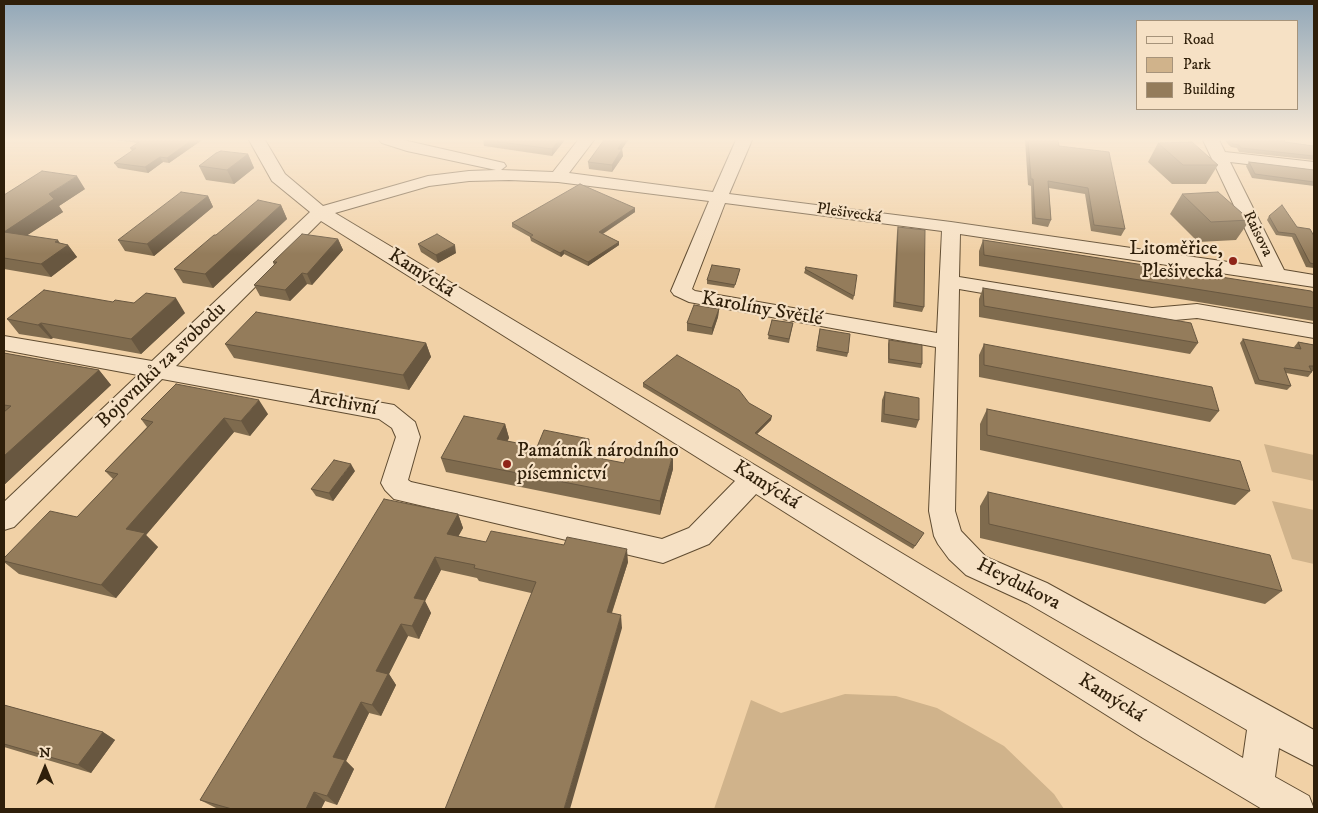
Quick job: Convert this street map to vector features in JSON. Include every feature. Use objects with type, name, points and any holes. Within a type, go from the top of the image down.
[{"type":"street","name":"Kamýcká","points":[[279,178],[320,212],[1155,726],[1296,809]]},
{"type":"street","points":[[320,212],[428,181],[453,178]]},
{"type":"street","name":"Plešivecká","points":[[566,178],[951,227],[1314,281]]},
{"type":"street","name":"Karolíny Světlé","points":[[727,178],[681,291],[688,296],[947,342]]},
{"type":"street","name":"Raisova","points":[[1229,178],[1276,275]]},
{"type":"street","name":"Bojovníků za svobodu","points":[[4,519],[320,212]]},
{"type":"street","name":"Heydukova","points":[[951,227],[942,510],[948,536],[959,550],[976,566],[1037,594],[1314,749]]},
{"type":"street","points":[[949,281],[1152,315],[1197,311],[1314,331]]},
{"type":"street","name":"Archivní","points":[[4,343],[386,412],[401,422],[406,428],[408,437],[394,482],[403,491],[664,551],[699,536],[754,479]]},
{"type":"street","points":[[1256,785],[1265,722]]},
{"type":"green space","points":[[1264,444],[1314,455],[1314,481],[1272,472]]},
{"type":"green space","points":[[1272,501],[1314,510],[1314,564],[1292,559]]},
{"type":"green space","points":[[845,694],[896,696],[937,708],[1004,746],[1054,794],[1064,809],[714,809],[751,700],[781,713]]},
{"type":"building","points":[[31,178],[74,178],[49,194],[54,199],[4,232],[4,195]]},
{"type":"building","points":[[1114,178],[1125,229],[1094,225],[1088,188],[1048,181],[1051,220],[1035,218],[1033,179],[1031,179]]},
{"type":"building","points":[[1284,178],[1314,178],[1314,182]]},
{"type":"building","points":[[580,184],[635,208],[599,232],[619,242],[588,262],[564,250],[560,253],[530,237],[533,235],[512,223]]},
{"type":"building","points":[[181,192],[208,196],[147,244],[118,240]]},
{"type":"building","points":[[1218,192],[1250,220],[1211,222],[1182,194]]},
{"type":"building","points":[[258,200],[281,205],[205,274],[174,269],[214,235]]},
{"type":"building","points":[[1282,205],[1297,227],[1310,229],[1314,236],[1314,264],[1310,263],[1295,234],[1278,232],[1269,216]]},
{"type":"building","points":[[898,227],[925,230],[924,307],[895,302]]},
{"type":"building","points":[[4,232],[58,240],[55,242],[68,245],[41,264],[4,258]]},
{"type":"building","points":[[302,234],[338,239],[307,274],[302,273],[285,290],[254,285],[277,262],[273,262]]},
{"type":"building","points":[[437,234],[455,245],[436,255],[418,244]]},
{"type":"building","points":[[983,240],[1311,291],[1314,293],[1314,308],[984,255]]},
{"type":"building","points":[[712,265],[740,269],[735,285],[707,280]]},
{"type":"building","points":[[806,267],[857,275],[854,296],[805,269]]},
{"type":"building","points":[[983,288],[1191,323],[1198,343],[984,306]]},
{"type":"building","points":[[44,290],[113,302],[115,300],[134,303],[146,293],[176,298],[131,339],[7,319]]},
{"type":"building","points":[[694,305],[719,309],[712,328],[687,323]]},
{"type":"building","points":[[256,312],[426,343],[403,375],[225,344]]},
{"type":"building","points":[[772,320],[793,323],[789,339],[768,335]]},
{"type":"building","points":[[820,329],[850,334],[848,353],[817,347]]},
{"type":"building","points":[[1243,339],[1301,349],[1298,342],[1314,345],[1314,366],[1309,366],[1312,372],[1284,368],[1291,386],[1259,380]]},
{"type":"building","points":[[889,340],[922,345],[922,364],[889,359]]},
{"type":"building","points":[[984,344],[1212,387],[1219,411],[984,365]]},
{"type":"building","points":[[4,353],[99,370],[4,456],[4,412],[11,406],[4,405]]},
{"type":"building","points":[[677,355],[739,390],[749,403],[772,416],[755,433],[924,533],[915,546],[643,383]]},
{"type":"building","points":[[176,384],[259,400],[241,421],[224,418],[126,529],[145,533],[101,585],[4,561],[4,558],[50,511],[77,517],[118,474],[105,471],[153,422],[141,419]]},
{"type":"building","points":[[885,392],[919,398],[919,420],[884,414]]},
{"type":"building","points":[[987,409],[1240,461],[1250,491],[987,435]]},
{"type":"building","points":[[464,416],[505,424],[497,439],[537,447],[544,430],[589,439],[583,455],[624,463],[630,446],[673,454],[660,501],[441,458]]},
{"type":"building","points":[[334,460],[351,464],[329,493],[311,489]]},
{"type":"building","points":[[988,492],[1270,555],[1282,591],[989,524]]},
{"type":"building","points":[[384,499],[458,514],[447,534],[486,542],[491,531],[564,545],[567,537],[627,549],[607,612],[621,615],[564,809],[445,809],[536,582],[474,568],[475,565],[435,557],[414,598],[425,600],[412,626],[401,624],[376,671],[388,674],[372,705],[361,702],[333,757],[345,760],[327,796],[314,792],[306,809],[232,809],[200,800]]},
{"type":"building","points":[[4,705],[103,732],[78,765],[4,744]]},
{"type":"place","name":"Litoměřice, Plešivecká","points":[[1233,261]]},
{"type":"place","name":"Památník národního písemnictví","points":[[507,464]]}]
